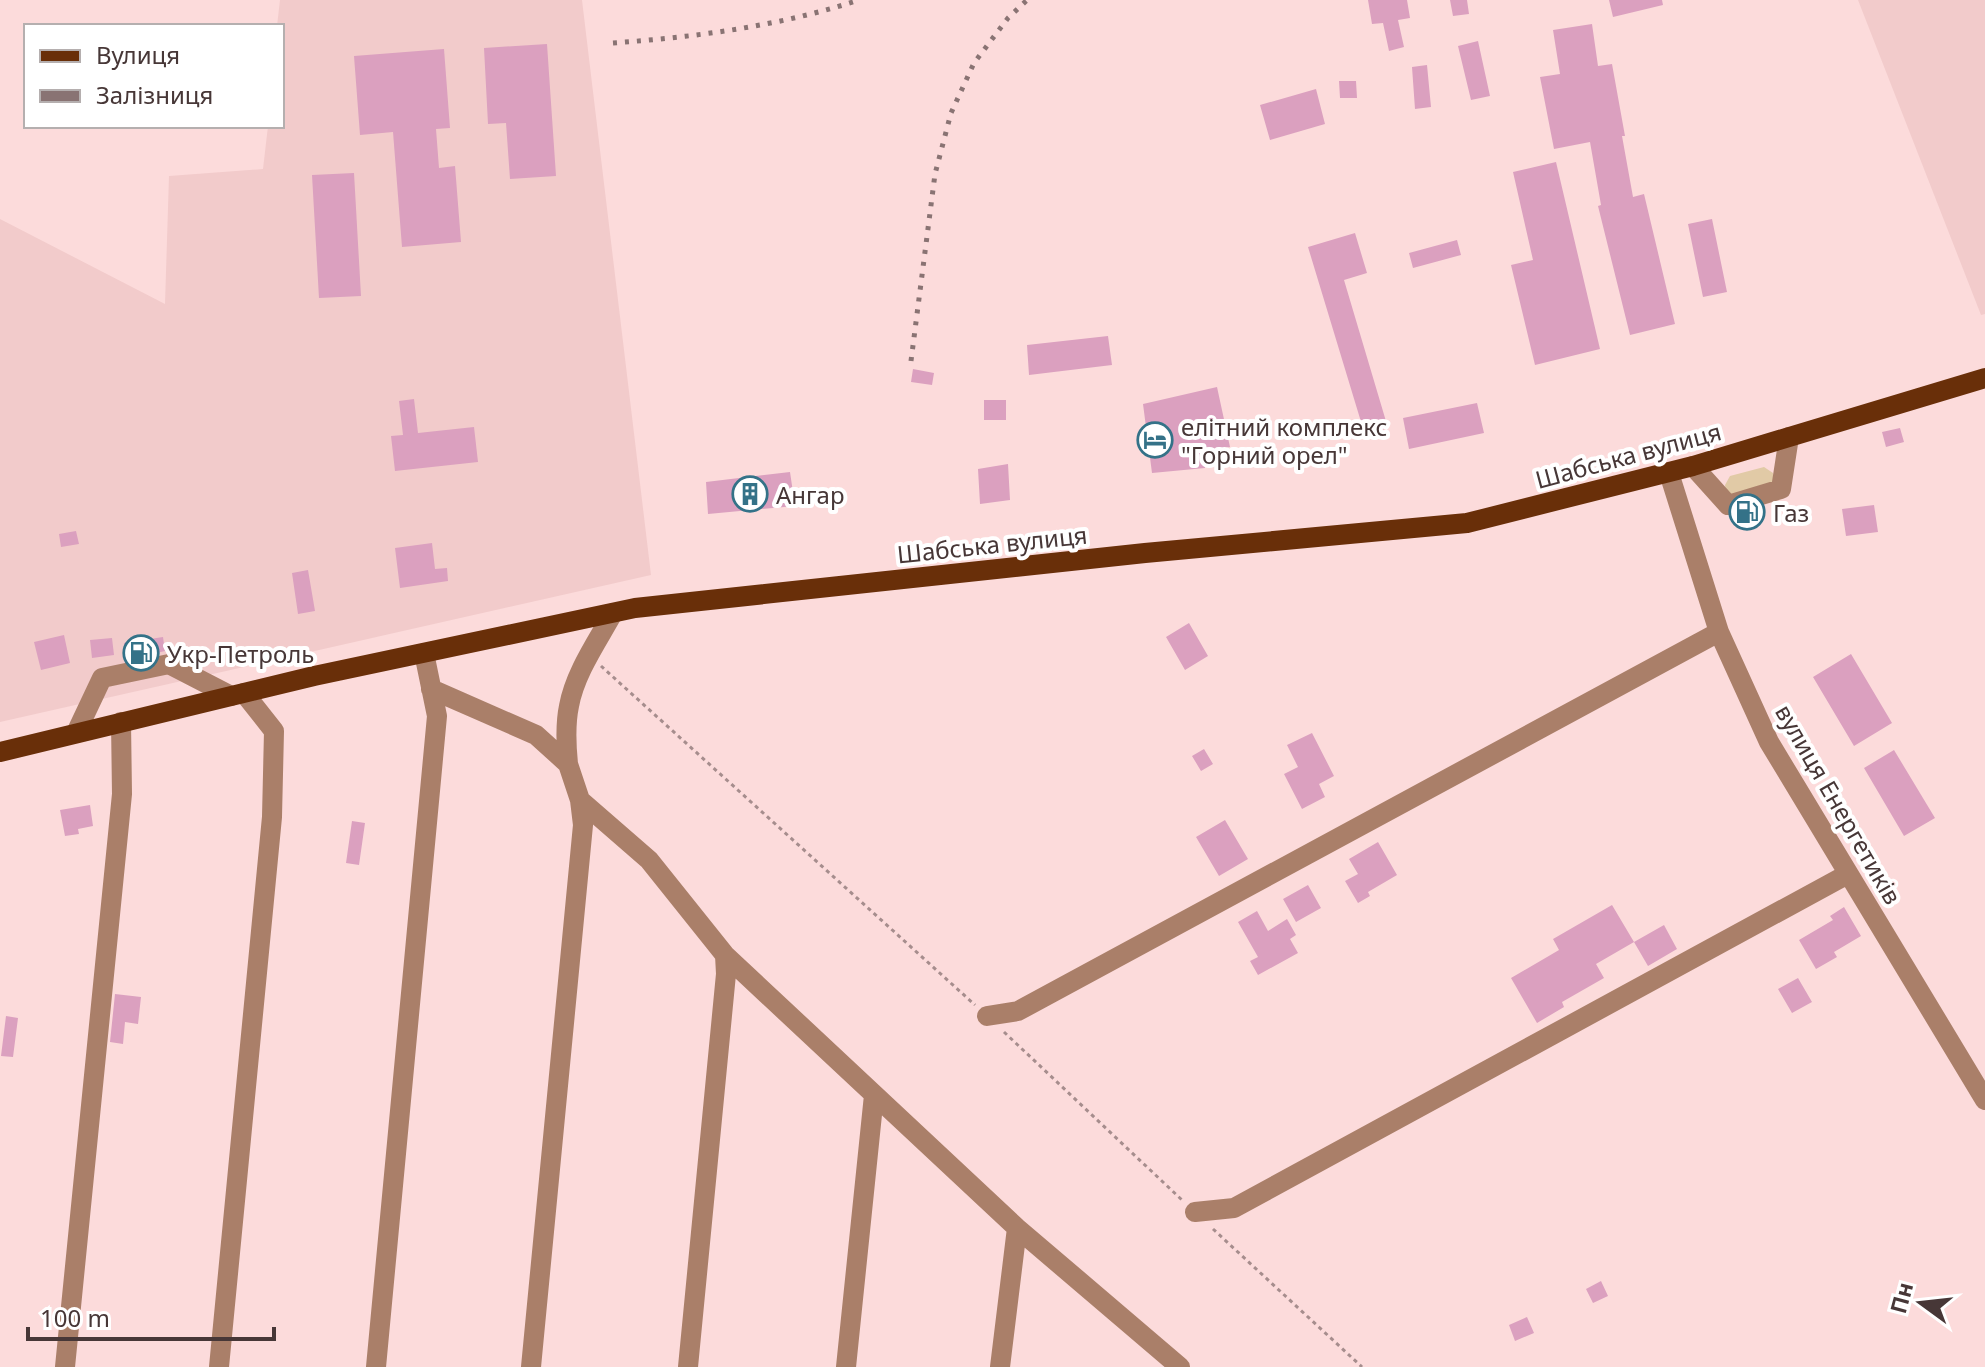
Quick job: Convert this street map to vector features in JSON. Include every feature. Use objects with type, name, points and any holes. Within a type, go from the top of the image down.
[{"type":"main road","name":"Шабська вулиця","points":[[0,752],[237,694],[651,606],[1467,523],[1669,473],[1985,378]]},
{"type":"street","points":[[1693,466],[1728,505],[1768,493],[1781,489],[1789,437]]},
{"type":"street","name":"вулиця Енергетиків","points":[[1669,473],[1719,632],[1769,742],[1985,1100]]},
{"type":"street","points":[[531,1367],[583,825],[580,800],[568,764],[566,729],[569,702],[578,676],[613,613]]},
{"type":"street","points":[[987,1016],[1018,1011],[1719,632]]},
{"type":"street","points":[[376,1367],[437,716],[424,653]]},
{"type":"street","points":[[76,733],[102,678],[169,664],[237,694],[274,731],[272,817],[219,1367]]},
{"type":"street","points":[[431,689],[536,735],[568,764]]},
{"type":"street","points":[[65,1367],[122,794],[121,722]]},
{"type":"street","points":[[580,800],[649,860],[725,955],[1017,1228],[1180,1367]]},
{"type":"street","points":[[1195,1212],[1234,1208],[1848,874]]},
{"type":"street","points":[[688,1367],[726,974],[725,955]]},
{"type":"street","points":[[846,1367],[874,1095]]},
{"type":"street","points":[[1000,1367],[1017,1228]]},
{"type":"street","points":[[1151,1367],[1153,1344]]},
{"type":"shaded area","points":[[280,0],[582,0],[651,575],[0,722],[0,219],[165,304],[169,176],[263,169],[268,128],[284,128],[284,24],[277,24]]},
{"type":"shaded area","points":[[1858,0],[1985,0],[1985,314],[1981,315]]},
{"type":"shaded area","points":[[1764,467],[1773,473],[1773,483],[1735,497],[1726,491],[1725,485],[1730,476]]},
{"type":"building","points":[[1368,0],[1407,0],[1410,18],[1398,20],[1404,47],[1389,51],[1383,23],[1372,24]]},
{"type":"building","points":[[1450,0],[1467,0],[1469,14],[1453,16]]},
{"type":"building","points":[[1609,0],[1662,0],[1663,5],[1613,17]]},
{"type":"building","points":[[1592,24],[1598,66],[1612,64],[1633,197],[1644,194],[1675,324],[1630,335],[1598,206],[1601,205],[1590,142],[1554,149],[1540,77],[1560,74],[1553,30]]},
{"type":"building","points":[[1478,41],[1490,96],[1471,100],[1458,46]]},
{"type":"building","points":[[547,44],[556,176],[510,179],[506,123],[488,124],[484,48]]},
{"type":"building","points":[[444,49],[450,128],[436,129],[439,168],[455,166],[461,242],[402,247],[393,132],[360,135],[354,56]]},
{"type":"building","points":[[1427,65],[1431,107],[1415,109],[1412,67]]},
{"type":"building","points":[[1339,81],[1356,81],[1357,98],[1340,98]]},
{"type":"building","points":[[1316,89],[1325,124],[1270,140],[1260,105]]},
{"type":"building","points":[[1556,162],[1600,349],[1535,365],[1511,265],[1533,260],[1513,172]]},
{"type":"building","points":[[354,173],[361,296],[319,298],[312,175]]},
{"type":"building","points":[[1712,219],[1727,292],[1703,297],[1688,224]]},
{"type":"building","points":[[1355,233],[1367,273],[1344,280],[1388,428],[1365,435],[1308,247]]},
{"type":"building","points":[[1457,240],[1461,255],[1413,268],[1409,253]]},
{"type":"building","points":[[1108,336],[1112,365],[1029,375],[1027,345]]},
{"type":"building","points":[[913,369],[934,373],[932,385],[911,382]]},
{"type":"building","points":[[1217,387],[1230,447],[1203,451],[1205,468],[1152,473],[1143,404]]},
{"type":"building","points":[[414,399],[418,433],[474,427],[478,462],[395,471],[391,436],[403,435],[399,401]]},
{"type":"building","points":[[984,400],[1006,400],[1006,420],[984,420]]},
{"type":"building","points":[[1477,403],[1484,433],[1409,449],[1403,418]]},
{"type":"building","points":[[1900,428],[1904,442],[1886,447],[1882,432]]},
{"type":"building","points":[[1008,464],[1010,500],[980,504],[978,469]]},
{"type":"building","name":"Ангар","points":[[790,472],[795,506],[708,514],[706,482]]},
{"type":"building","points":[[1874,505],[1878,532],[1846,536],[1842,509]]},
{"type":"building","points":[[76,531],[79,544],[61,547],[59,534]]},
{"type":"building","points":[[432,543],[435,569],[447,568],[448,581],[400,588],[395,548]]},
{"type":"building","points":[[308,570],[315,611],[298,614],[292,573]]},
{"type":"building","points":[[1189,623],[1208,656],[1185,670],[1166,637]]},
{"type":"building","points":[[64,635],[70,663],[41,670],[34,642]]},
{"type":"building","points":[[163,637],[165,651],[126,660],[124,643]]},
{"type":"building","points":[[112,638],[114,655],[92,658],[90,640]]},
{"type":"building","points":[[1851,654],[1892,723],[1854,746],[1813,677]]},
{"type":"building","points":[[1312,733],[1334,776],[1319,784],[1325,797],[1302,809],[1284,774],[1298,767],[1287,745]]},
{"type":"building","points":[[1204,749],[1213,764],[1201,771],[1192,756]]},
{"type":"building","points":[[1894,750],[1935,818],[1904,836],[1864,768]]},
{"type":"building","points":[[90,805],[93,826],[78,829],[79,834],[65,836],[60,810]]},
{"type":"building","points":[[1225,820],[1248,859],[1219,876],[1196,837]]},
{"type":"building","points":[[352,821],[365,823],[359,865],[346,863]]},
{"type":"building","points":[[1378,842],[1397,875],[1368,892],[1370,896],[1358,903],[1345,881],[1358,874],[1349,859]]},
{"type":"building","points":[[1308,885],[1321,908],[1296,922],[1283,899]]},
{"type":"building","points":[[1612,905],[1634,942],[1596,964],[1604,978],[1562,1002],[1564,1007],[1537,1023],[1511,978],[1559,950],[1553,939]]},
{"type":"building","points":[[1844,907],[1861,936],[1834,952],[1837,957],[1816,969],[1799,940],[1833,920],[1830,916]]},
{"type":"building","points":[[1257,911],[1268,931],[1287,919],[1296,935],[1290,939],[1298,953],[1258,975],[1250,961],[1258,957],[1238,922]]},
{"type":"building","points":[[1664,925],[1677,949],[1648,966],[1634,942]]},
{"type":"building","points":[[1798,978],[1812,1002],[1792,1013],[1778,989]]},
{"type":"building","points":[[115,994],[141,997],[138,1024],[125,1022],[123,1044],[110,1042]]},
{"type":"building","points":[[6,1016],[18,1018],[13,1057],[1,1056]]},
{"type":"building","points":[[1601,1281],[1608,1296],[1593,1303],[1586,1289]]},
{"type":"building","points":[[1527,1317],[1534,1333],[1515,1341],[1509,1325]]},
{"type":"railway","points":[[613,43],[738,29],[799,17],[859,0]]},
{"type":"railway","points":[[911,361],[935,174],[951,113],[974,63],[1008,18],[1027,0]]},
{"type":"place","name":"елітний комплекс \"Горний орел\"","points":[[1155,440]]},
{"type":"place","name":"Ангар","points":[[750,494]]},
{"type":"place","name":"Газ","points":[[1747,512]]},
{"type":"place","name":"Укр-Петроль","points":[[141,653]]}]
